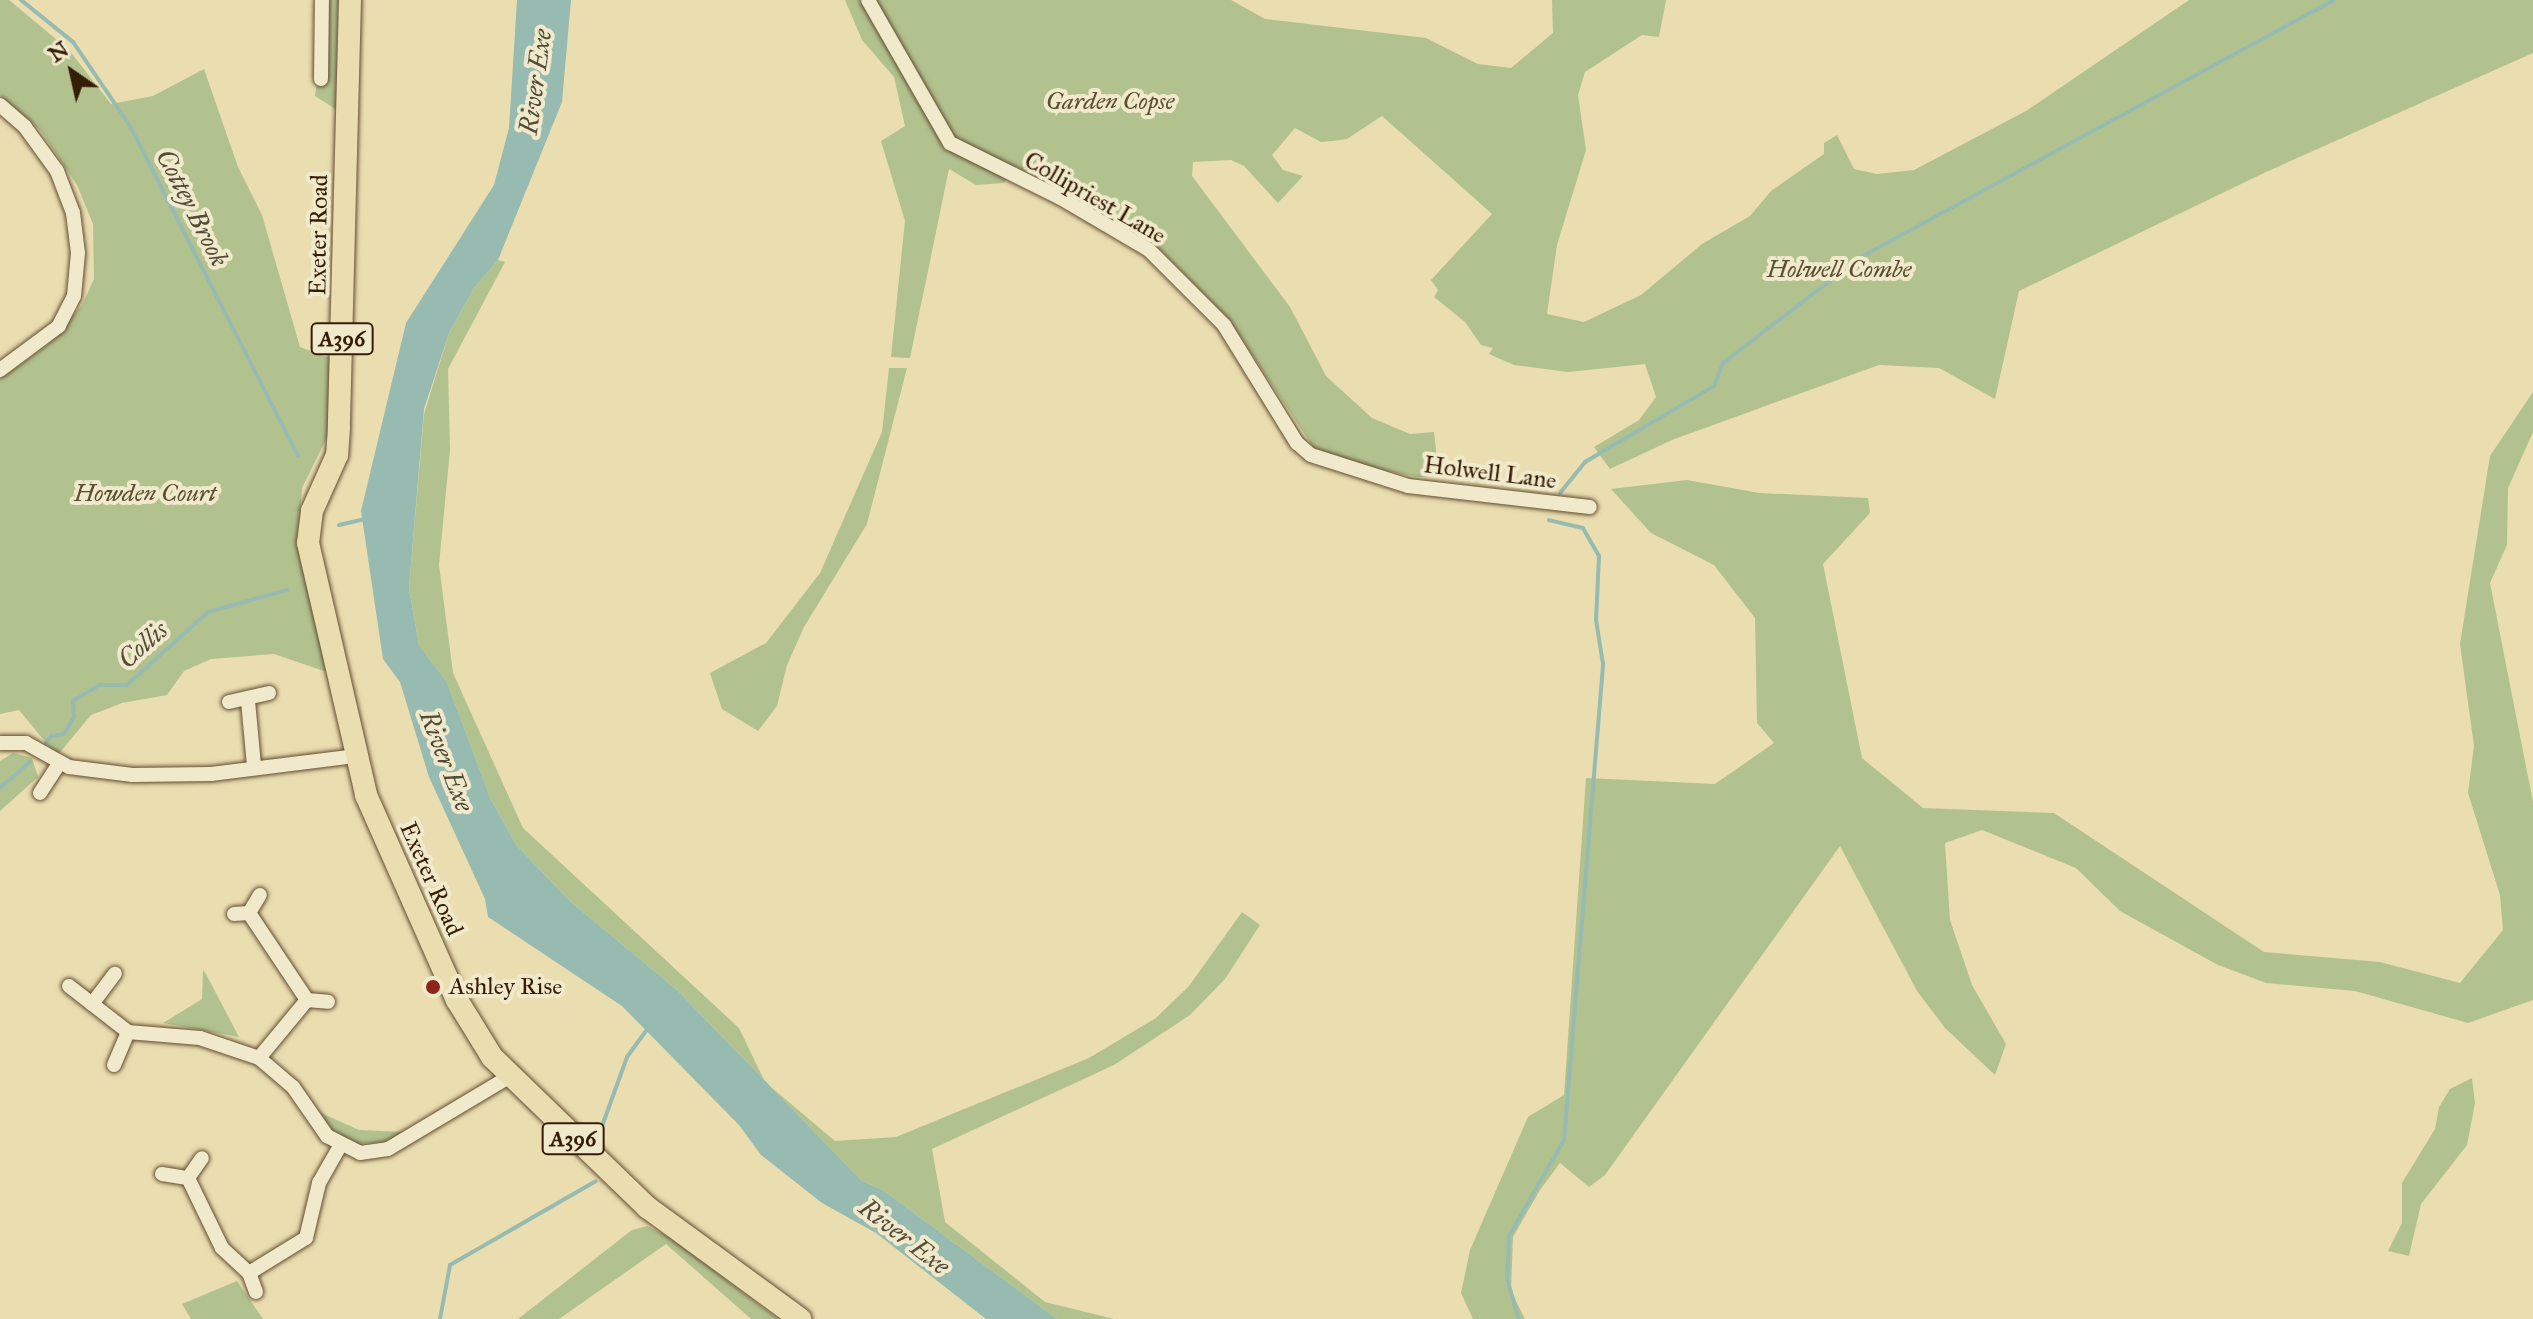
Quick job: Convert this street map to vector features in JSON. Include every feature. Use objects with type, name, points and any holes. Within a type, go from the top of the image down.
[{"type":"main road","name":"Exeter Road","points":[[350,0],[340,409],[331,470],[309,528],[312,573],[366,795],[457,1000],[509,1077],[676,1231],[800,1319]]},
{"type":"street","points":[[321,79],[322,0]]},
{"type":"street","name":"Collipriest Lane","points":[[868,0],[950,143],[1059,197],[1149,250],[1224,325],[1297,443],[1336,467],[1385,481]]},
{"type":"street","points":[[0,105],[25,127],[57,171],[73,213],[78,253],[74,296],[59,326],[0,370]]},
{"type":"street","name":"Holwell Lane","points":[[1385,481],[1590,507]]},
{"type":"street","points":[[229,702],[248,701],[269,693]]},
{"type":"street","points":[[248,701],[254,766]]},
{"type":"street","points":[[0,743],[26,743],[59,764],[150,776],[355,756]]},
{"type":"street","points":[[40,793],[59,764]]},
{"type":"street","points":[[260,895],[242,913],[307,1000],[328,1002]]},
{"type":"street","points":[[92,1004],[115,974]]},
{"type":"street","points":[[69,986],[128,1032],[211,1040],[259,1058],[293,1087],[340,1146],[360,1153],[388,1149],[509,1077]]},
{"type":"street","points":[[259,1058],[307,1000]]},
{"type":"street","points":[[114,1065],[128,1032]]},
{"type":"street","points":[[249,1273],[306,1238],[319,1183],[340,1146]]},
{"type":"street","points":[[188,1178],[202,1158]]},
{"type":"street","points":[[162,1174],[188,1178]]},
{"type":"street","points":[[188,1178],[222,1248],[249,1273],[256,1292]]},
{"type":"green space","name":"Howden Court","points":[[0,0],[9,0],[69,50],[111,104],[153,96],[204,69],[238,167],[262,215],[300,347],[330,358],[332,427],[302,488],[298,535],[327,672],[274,654],[211,659],[184,671],[167,695],[122,703],[91,715],[57,756],[19,710],[0,714],[0,379],[48,345],[82,305],[94,279],[93,224],[77,185],[41,131],[0,95]]},
{"type":"green space","points":[[328,0],[342,0],[337,110],[315,96]]},
{"type":"green space","points":[[845,0],[1231,0],[1265,19],[1426,38],[1478,64],[1511,68],[1553,33],[1552,0],[1666,0],[1659,37],[1642,35],[1585,72],[1578,95],[1586,150],[1557,245],[1547,314],[1584,322],[1641,295],[1702,244],[1750,216],[1771,191],[1824,154],[1824,143],[1837,135],[1854,169],[1877,174],[1914,170],[2026,111],[2189,0],[2533,0],[2533,53],[2266,172],[2019,291],[1995,399],[1939,368],[1879,365],[1672,440],[1610,469],[1594,447],[1639,420],[1656,397],[1645,364],[1568,372],[1514,365],[1489,354],[1493,348],[1481,345],[1465,322],[1434,297],[1438,290],[1431,280],[1492,214],[1382,116],[1347,139],[1333,141],[1321,142],[1295,128],[1272,155],[1283,170],[1303,176],[1278,203],[1244,166],[1231,160],[1193,162],[1192,176],[1290,307],[1326,376],[1372,418],[1410,434],[1434,432],[1439,477],[1417,477],[1337,460],[1313,447],[1229,319],[1162,251],[1015,166],[1004,183],[976,185],[949,169],[910,358],[891,357],[905,221],[881,141],[905,126],[894,77],[862,40]]},
{"type":"green space","points":[[498,260],[505,262],[448,369],[450,450],[439,565],[453,673],[523,828],[739,1028],[764,1080],[676,989],[572,903],[517,846],[491,800],[447,682],[419,645],[409,588],[424,414],[449,333],[474,288]]},
{"type":"green space","points":[[889,368],[907,368],[867,524],[804,627],[787,665],[777,706],[758,731],[722,709],[710,673],[766,643],[820,573],[882,432]]},
{"type":"green space","points":[[2533,392],[2533,432],[2508,488],[2507,545],[2490,583],[2533,802],[2533,1000],[2468,1023],[2355,991],[2266,983],[2218,965],[2120,911],[2076,868],[1982,830],[1945,843],[1950,920],[1972,985],[2006,1044],[1995,1075],[1945,1028],[1917,991],[1840,846],[1605,1175],[1589,1187],[1560,1163],[1540,1190],[1513,1237],[1511,1291],[1525,1319],[1473,1319],[1461,1293],[1470,1250],[1528,1117],[1564,1095],[1586,778],[1715,784],[1774,743],[1757,723],[1755,618],[1714,565],[1651,533],[1611,489],[1687,480],[1759,493],[1868,498],[1870,513],[1823,564],[1862,758],[1923,808],[2054,813],[2264,952],[2380,962],[2460,983],[2503,930],[2500,895],[2468,793],[2474,746],[2460,644],[2490,456]]},
{"type":"green space","points":[[13,753],[32,758],[38,777],[0,811],[0,761]]},
{"type":"green space","points":[[1242,912],[1260,925],[1225,979],[1190,1015],[1114,1065],[932,1149],[945,1222],[1045,1302],[1114,1319],[1057,1319],[883,1190],[862,1181],[771,1087],[835,1141],[896,1137],[1089,1058],[1156,1018],[1189,986]]},
{"type":"green space","points":[[203,970],[239,1037],[163,1023],[202,999]]},
{"type":"green space","points":[[2472,1078],[2475,1103],[2467,1145],[2421,1204],[2409,1256],[2388,1251],[2402,1223],[2402,1183],[2435,1129],[2439,1107],[2450,1089]]},
{"type":"green space","points":[[319,1112],[359,1130],[405,1132],[384,1142],[353,1144],[336,1135]]},
{"type":"green space","points":[[647,1226],[671,1238],[778,1319],[751,1319],[666,1244],[559,1319],[518,1319],[632,1230]]},
{"type":"green space","points":[[237,1281],[263,1319],[191,1319],[182,1304]]},
{"type":"water","name":"River Exe","points":[[517,0],[571,0],[562,102],[498,260],[474,288],[449,333],[424,409],[409,588],[419,645],[447,682],[491,800],[517,846],[572,903],[676,989],[862,1181],[883,1190],[1057,1319],[986,1319],[876,1233],[822,1203],[761,1155],[739,1125],[622,1006],[488,917],[485,899],[429,777],[400,682],[383,659],[361,511],[406,323],[494,185],[509,128]]},
{"type":"waterway","name":"Cottey Brook","points":[[21,0],[73,42],[130,126],[298,456]]},
{"type":"waterway","points":[[1560,493],[1585,462],[1714,386],[1723,363],[1861,257],[2334,0]]},
{"type":"waterway","name":"Cottey Brook","points":[[339,525],[364,519]]},
{"type":"waterway","points":[[1519,1319],[1507,1279],[1509,1236],[1564,1140],[1603,664],[1596,620],[1599,556],[1583,528],[1549,520]]},
{"type":"waterway","name":"Collis","points":[[46,743],[51,736],[64,734],[74,717],[73,701],[100,685],[127,685],[208,612],[287,590]]},
{"type":"waterway","name":"Collis","points":[[0,788],[30,762]]},
{"type":"waterway","points":[[597,1140],[627,1057],[649,1027]]},
{"type":"waterway","points":[[440,1319],[450,1265],[596,1181]]},
{"type":"place","name":"Ashley Rise","points":[[433,987]]},
{"type":"park label","name":"Garden Copse","points":[[1110,102]]},
{"type":"park label","name":"Holwell Combe","points":[[1839,270]]}]
